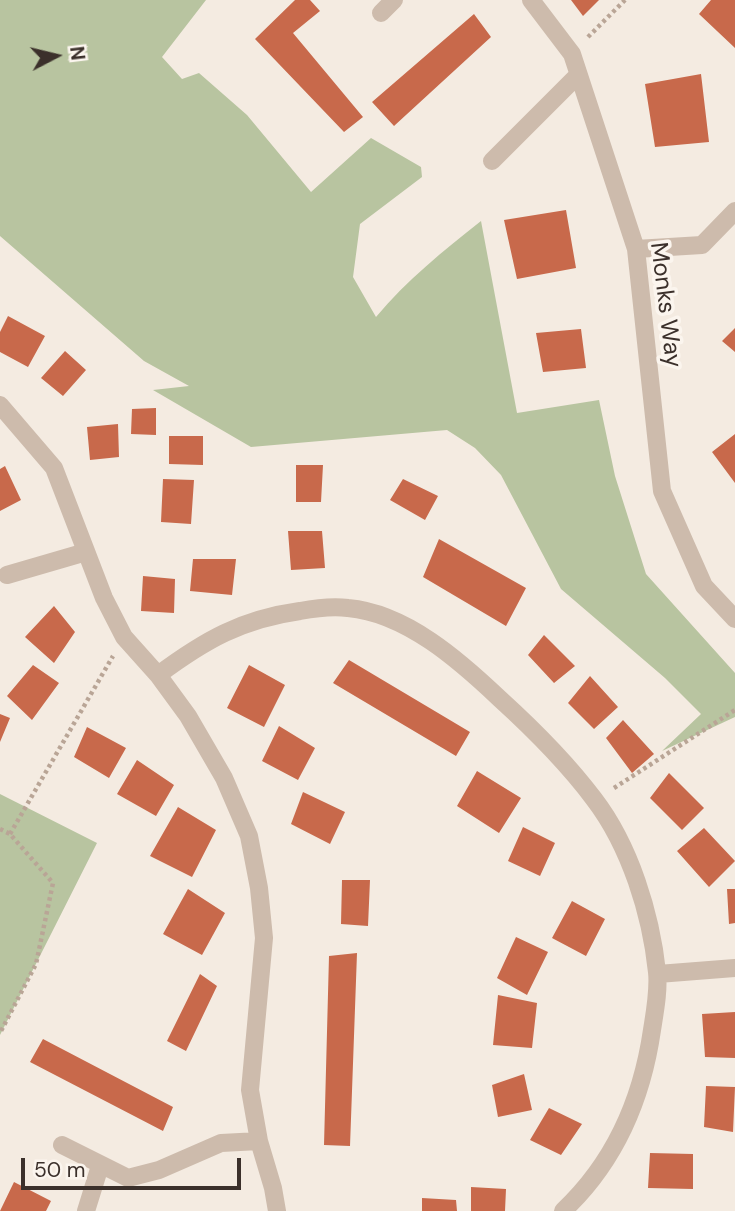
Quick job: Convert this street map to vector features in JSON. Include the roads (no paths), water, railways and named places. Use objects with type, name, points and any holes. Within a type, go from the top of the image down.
[{"type":"street","points":[[381,13],[394,0]]},
{"type":"street","name":"Monks Way","points":[[531,0],[572,54],[636,249],[662,491],[704,586],[735,619]]},
{"type":"street","points":[[492,161],[578,75]]},
{"type":"street","points":[[636,249],[702,245],[735,212]]},
{"type":"street","points":[[0,405],[54,468],[104,598],[124,637],[158,675],[188,716],[224,778],[249,836],[259,888],[264,938],[262,983],[250,1090],[259,1141],[274,1188],[277,1211]]},
{"type":"street","points":[[7,575],[86,552]]},
{"type":"street","points":[[158,675],[196,646],[247,621],[317,608],[349,608],[380,615],[414,631],[459,660],[514,712],[595,800],[627,855],[650,926],[658,974],[649,1050],[639,1093],[621,1136],[601,1168],[563,1211]]},
{"type":"street","points":[[658,974],[735,968]]},
{"type":"street","points":[[62,1145],[128,1178],[159,1171],[220,1143],[259,1141]]},
{"type":"street","points":[[86,1211],[100,1166]]}]
